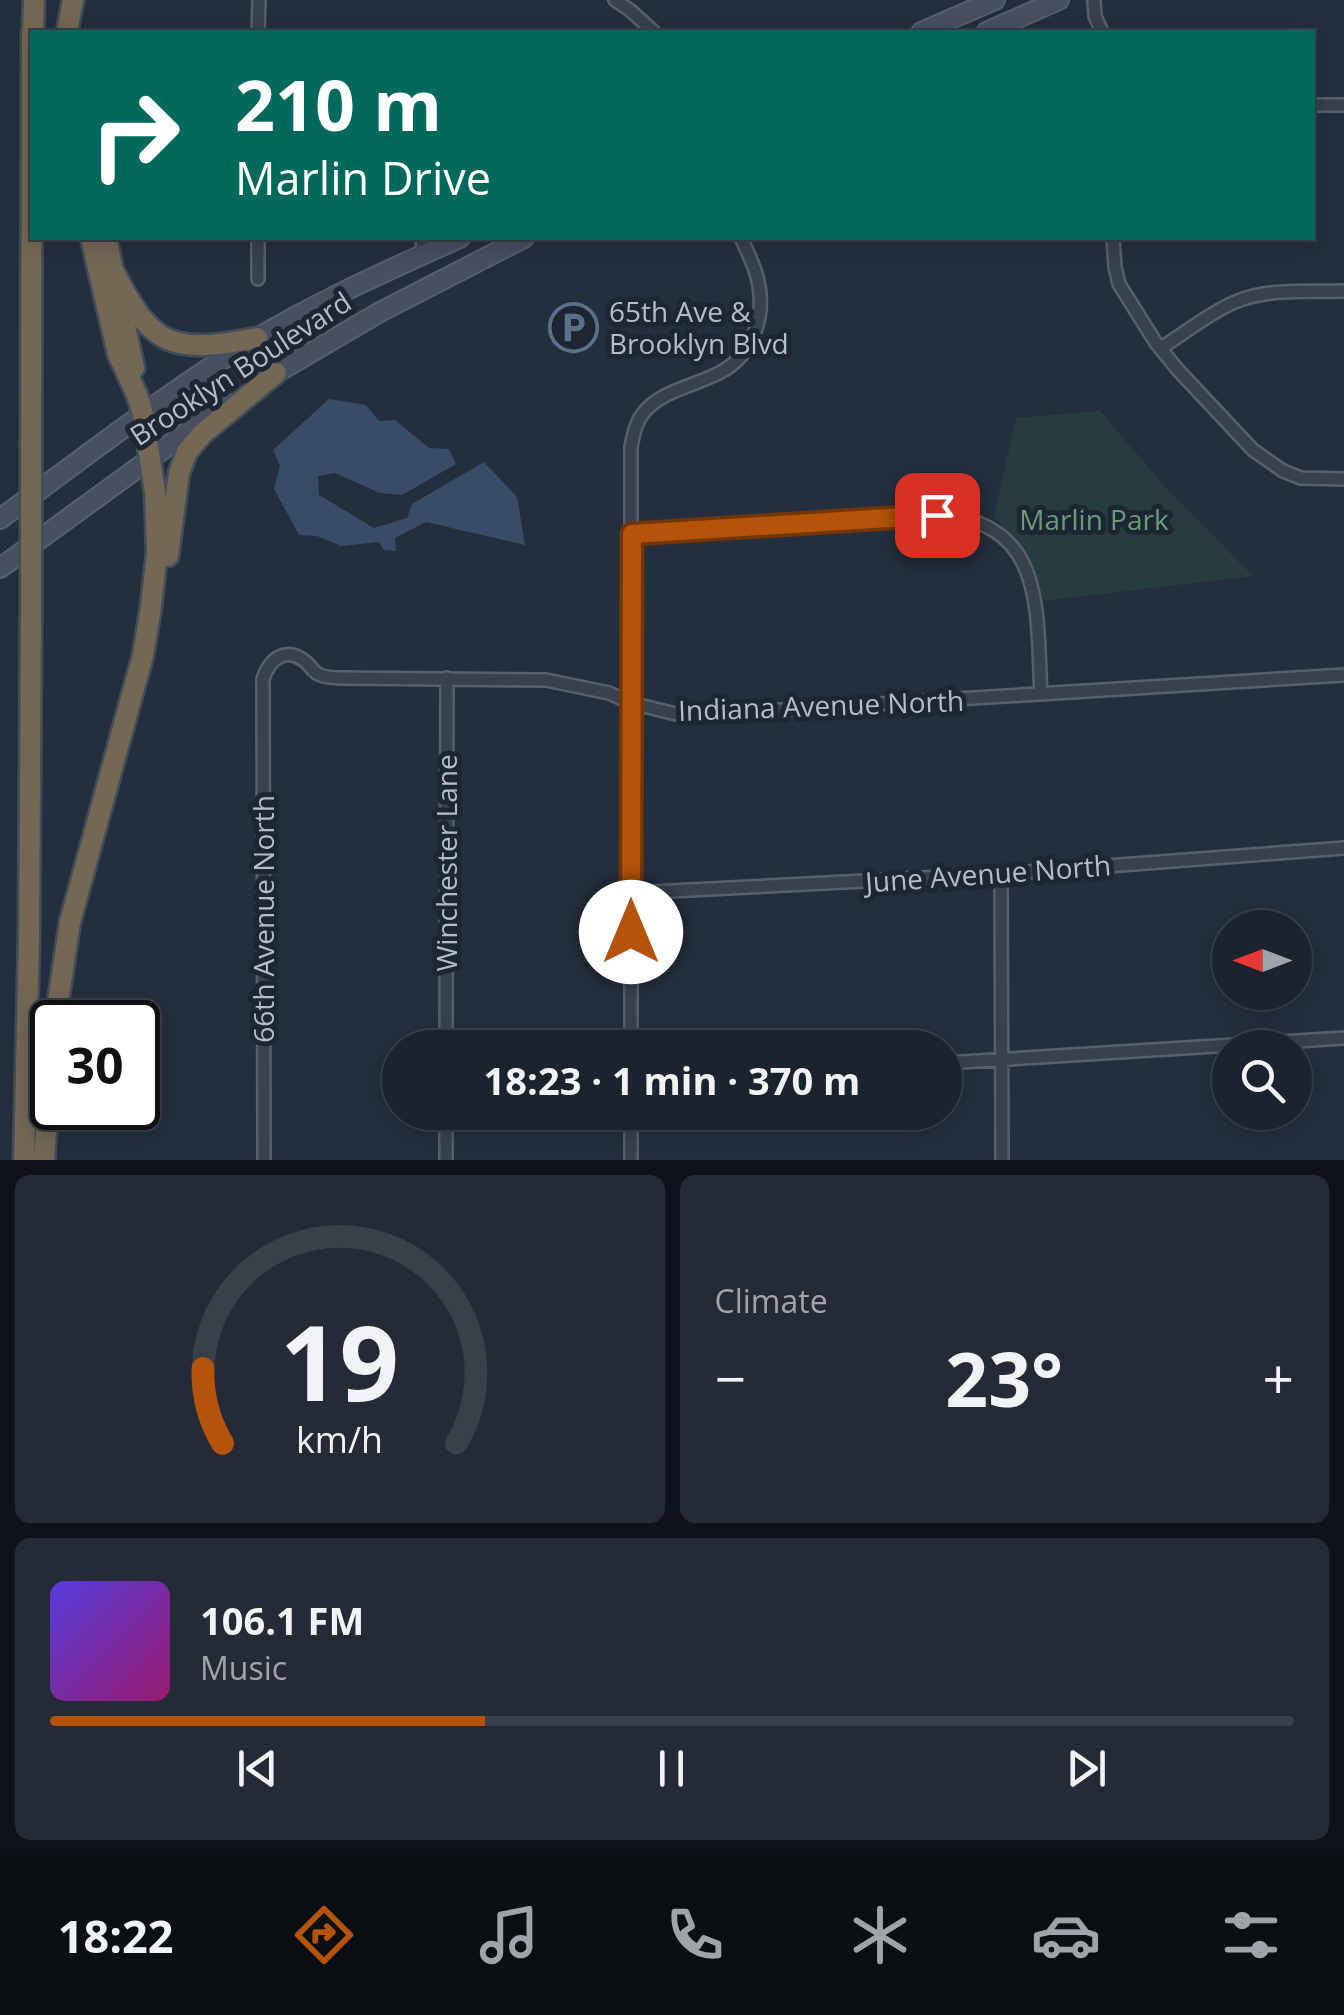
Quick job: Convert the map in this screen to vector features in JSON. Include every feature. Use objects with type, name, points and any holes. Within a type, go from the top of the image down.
[{"type":"highway","points":[[32,30],[34,0]]},
{"type":"highway","points":[[68,30],[75,0]]},
{"type":"highway","points":[[75,0],[80,30]]},
{"type":"highway","points":[[24,1160],[29,936],[31,240]]},
{"type":"highway","points":[[91,240],[118,354],[140,404]]},
{"type":"highway","points":[[58,1000],[70,922],[143,655],[155,577],[156,510],[151,456],[106,240]]},
{"type":"highway","points":[[113,270],[137,315],[163,338],[192,345],[257,338]]},
{"type":"highway","points":[[123,727],[144,673],[155,630],[182,463],[202,434],[276,373]]},
{"type":"highway","points":[[44,1160],[46,1130]]},
{"type":"main road","points":[[926,30],[994,0]]},
{"type":"main road","points":[[991,30],[1059,0]]},
{"type":"main road","name":"Brooklyn Boulevard","points":[[0,519],[140,404],[423,246],[451,240]]},
{"type":"main road","name":"Brooklyn Boulevard","points":[[0,568],[220,407],[380,312],[520,240]]},
{"type":"street","points":[[258,30],[259,0]]},
{"type":"street","points":[[615,0],[652,30]]},
{"type":"street","points":[[1094,0],[1101,30]]},
{"type":"street","points":[[1315,105],[1344,105]]},
{"type":"street","points":[[258,240],[258,279]]},
{"type":"street","points":[[631,1030],[631,447],[641,416],[652,403],[723,371],[751,342],[759,323],[761,301],[758,277],[742,240]]},
{"type":"street","points":[[1113,240],[1119,284],[1161,348],[1254,450],[1283,472],[1301,478],[1344,479]]},
{"type":"street","points":[[1161,348],[1234,302],[1276,292],[1344,291]]},
{"type":"street","points":[[632,534],[937,515],[978,522],[1012,546],[1032,584],[1041,694]]},
{"type":"street","name":"Indiana Avenue North","points":[[263,679],[273,658],[295,655],[317,674],[330,678],[546,680],[609,693],[630,703],[676,714],[700,716],[1344,675]]},
{"type":"street","name":"Winchester Lane","points":[[446,678],[446,1030]]},
{"type":"street","name":"66th Avenue North","points":[[263,679],[264,1160]]},
{"type":"street","name":"June Avenue North","points":[[631,893],[1002,874],[1344,848]]},
{"type":"street","points":[[1002,874],[1002,1160]]},
{"type":"street","points":[[962,1063],[1344,1038]]},
{"type":"street","points":[[446,1130],[446,1160]]},
{"type":"street","points":[[631,1130],[631,1160]]},
{"type":"green space","name":"Marlin Park","points":[[1100,411],[1168,490],[1253,576],[1043,601],[1027,554],[994,517],[1016,418]]},
{"type":"water","points":[[329,399],[366,405],[379,421],[395,420],[429,448],[449,449],[456,464],[402,495],[380,493],[335,473],[318,476],[319,495],[374,528],[407,518],[412,504],[484,462],[517,497],[525,545],[426,522],[395,538],[396,551],[384,550],[379,542],[341,546],[317,536],[299,535],[274,489],[280,466],[273,450]]},
{"type":"place","name":"65th Ave & Brooklyn Blvd","points":[[574,327]]},
{"type":"route","points":[[631,932],[632,534],[937,515]]}]
